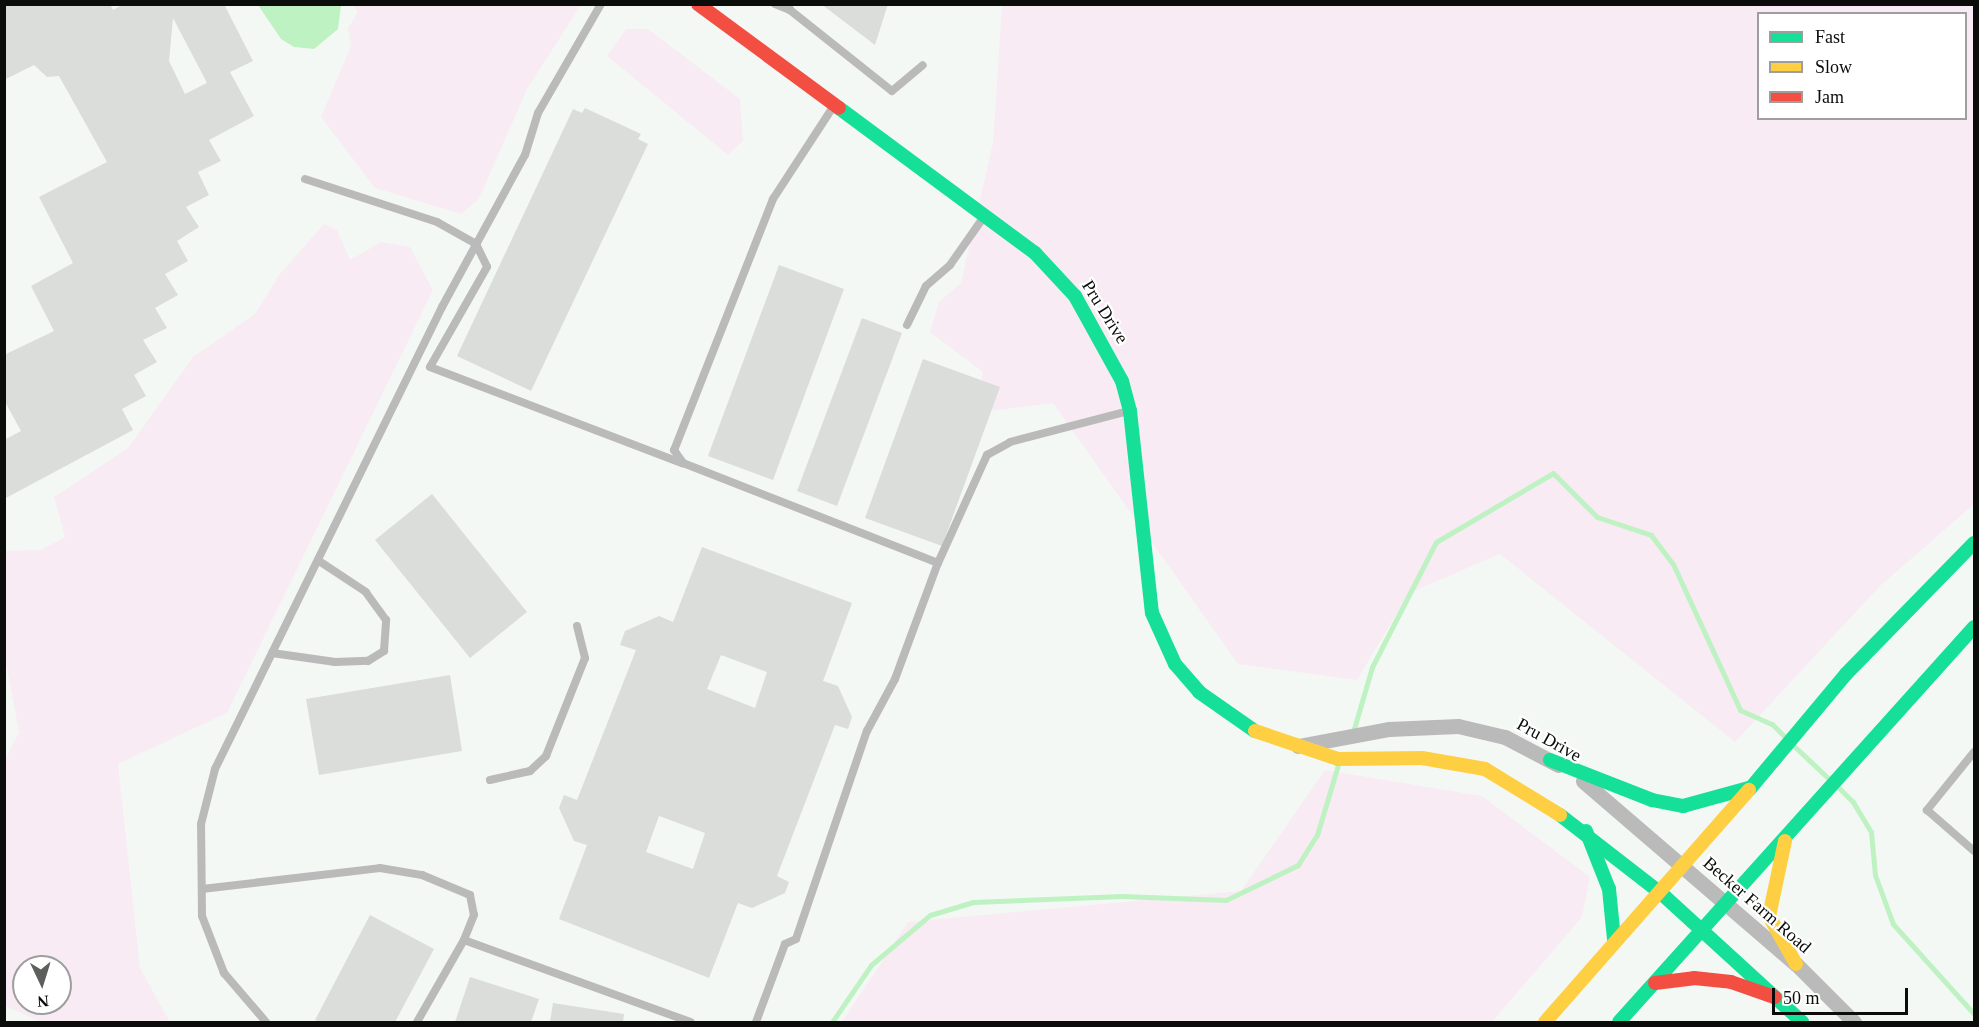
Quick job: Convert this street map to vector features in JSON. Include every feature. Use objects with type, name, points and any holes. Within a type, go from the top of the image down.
[{"type":"main road","name":"Pru Drive","points":[[698,4],[1035,253],[1075,296],[1122,381],[1130,411],[1145,516],[1148,595],[1166,648],[1186,679],[1213,705],[1258,734],[1338,759],[1422,758],[1485,769],[1534,795],[1586,831],[1662,894]]},
{"type":"main road","points":[[1545,1023],[1614,939],[1662,894],[1846,674],[1974,543]]},
{"type":"main road","points":[[1620,1023],[1974,627]]},
{"type":"main road","points":[[1550,760],[1652,800],[1683,806],[1720,800],[1752,787]]},
{"type":"main road","points":[[1586,831],[1609,889],[1614,939]]},
{"type":"main road","points":[[1786,836],[1768,908],[1772,926],[1796,964]]},
{"type":"main road","points":[[1662,894],[1802,1023]]},
{"type":"main road","points":[[1655,983],[1694,978],[1731,982],[1774,997]]},
{"type":"street","name":"Pru Drive","points":[[1294,747],[1362,733],[1458,726],[1505,737],[1550,760],[1598,791],[1684,867]]},
{"type":"street","name":"Becker Farm Road","points":[[1684,867],[1725,905],[1796,964],[1854,1023]]},
{"type":"lane","points":[[266,1023],[224,973],[202,916],[201,824],[215,769],[476,244],[525,155],[538,113],[600,4]]},
{"type":"lane","points":[[775,4],[789,7],[892,91],[923,65]]},
{"type":"lane","points":[[683,463],[674,450],[773,199],[834,106]]},
{"type":"lane","points":[[305,179],[437,222],[476,244],[487,267],[430,367],[938,563]]},
{"type":"lane","points":[[907,325],[926,286],[950,265],[984,217]]},
{"type":"lane","points":[[756,1023],[785,944],[796,939],[867,731],[895,679],[938,563],[987,455],[1010,442],[1130,411]]},
{"type":"lane","points":[[272,653],[335,662],[368,661],[384,651],[386,620],[366,592],[319,561]]},
{"type":"lane","points":[[490,780],[530,771],[546,756],[585,658],[577,626]]},
{"type":"lane","points":[[1974,752],[1927,810],[1974,851]]},
{"type":"lane","points":[[202,890],[380,868],[422,875],[470,895],[474,915],[464,940],[417,1023]]},
{"type":"lane","points":[[464,940],[692,1023]]},
{"type":"shaded area","points":[[258,5],[341,5],[338,29],[314,49],[294,47],[281,39]]},
{"type":"shaded area","points":[[353,5],[581,5],[527,89],[479,199],[461,214],[375,188],[321,117],[351,46],[348,28],[358,12]]},
{"type":"shaded area","points":[[1002,5],[1974,5],[1974,504],[1880,586],[1735,742],[1500,554],[1409,593],[1357,680],[1238,664],[1053,403],[974,413],[983,372],[930,332],[939,302],[961,283],[993,143]]},
{"type":"shaded area","points":[[626,29],[648,29],[740,99],[743,141],[728,155],[607,56]]},
{"type":"shaded area","points":[[324,224],[337,230],[350,260],[381,242],[410,247],[433,290],[227,713],[118,764],[140,968],[170,1022],[41,1022],[25,1015],[72,1015],[72,955],[12,955],[12,1009],[5,1006],[5,760],[19,732],[5,658],[5,551],[41,550],[65,537],[54,497],[128,448],[193,357],[255,314],[279,275]]},
{"type":"shaded area","points":[[1325,770],[1482,796],[1590,877],[1582,917],[1492,1022],[842,1022],[908,922],[1241,891]]},
{"type":"building","points":[[4,4],[110,4],[113,10],[124,4],[224,4],[253,61],[230,72],[254,116],[209,140],[221,161],[198,172],[209,195],[186,207],[199,227],[177,241],[188,261],[165,274],[178,295],[155,308],[167,328],[143,340],[157,362],[134,375],[146,396],[122,409],[133,430],[4,499],[4,440],[21,431],[4,400],[4,355],[54,331],[31,286],[73,263],[39,197],[107,162],[59,76],[47,77],[34,65],[4,80]],"holes":[[[173,18],[207,83],[185,94],[169,61]]]},
{"type":"building","points":[[821,4],[888,4],[875,45]]},
{"type":"building","points":[[585,108],[641,134],[638,139],[648,144],[531,391],[457,356],[573,109],[582,113]]},
{"type":"building","points":[[779,265],[844,289],[773,480],[708,456]]},
{"type":"building","points":[[862,318],[902,333],[837,506],[797,491]]},
{"type":"building","points":[[923,359],[1000,387],[942,546],[865,518]]},
{"type":"building","points":[[432,494],[527,612],[470,658],[375,540]]},
{"type":"building","points":[[702,547],[852,603],[823,681],[838,686],[852,717],[848,729],[835,725],[777,876],[789,882],[785,893],[752,908],[738,903],[709,978],[559,919],[587,845],[574,841],[559,808],[564,795],[577,800],[636,650],[620,645],[625,631],[659,616],[673,622]],"holes":[[[721,655],[767,672],[755,708],[707,689]],[[659,816],[705,833],[693,869],[646,852]]]},
{"type":"building","points":[[450,675],[462,751],[319,775],[306,699]]},
{"type":"building","points":[[370,915],[434,949],[395,1022],[320,1022],[315,1020]]},
{"type":"building","points":[[470,977],[539,999],[531,1022],[455,1022]]},
{"type":"building","points":[[553,1003],[624,1014],[623,1022],[550,1022]]},
{"type":"waterway","points":[[1353,732],[1372,667],[1436,542],[1553,473],[1597,517],[1651,535],[1673,564],[1740,710],[1772,724],[1784,736]]},
{"type":"waterway","points":[[1793,745],[1830,780]]},
{"type":"waterway","points":[[832,1022],[871,965],[930,915],[973,902],[1122,896],[1226,900],[1298,865],[1317,835],[1338,765]]},
{"type":"waterway","points":[[1839,788],[1853,802],[1871,832],[1875,875],[1893,924],[1974,1014]]},
{"type":"traffic: fast","points":[[839,108],[1035,253],[1075,296],[1122,381],[1130,411],[1152,613],[1175,664],[1199,692],[1255,731]]},
{"type":"traffic: fast","points":[[1749,790],[1846,674],[1974,543]]},
{"type":"traffic: fast","points":[[1619,1022],[1974,627]]},
{"type":"traffic: fast","points":[[1550,760],[1652,800],[1683,806],[1749,788]]},
{"type":"traffic: fast","points":[[1560,815],[1662,894],[1802,1022]]},
{"type":"traffic: fast","points":[[1586,831],[1609,889],[1614,939]]},
{"type":"traffic: slow","points":[[1255,731],[1338,759],[1422,758],[1485,769],[1560,815]]},
{"type":"traffic: slow","points":[[1545,1022],[1749,790]]},
{"type":"traffic: slow","points":[[1785,841],[1769,916],[1796,964]]},
{"type":"traffic: jam","points":[[698,4],[839,108]]},
{"type":"traffic: jam","points":[[1655,983],[1694,978],[1731,982],[1774,997]]}]
